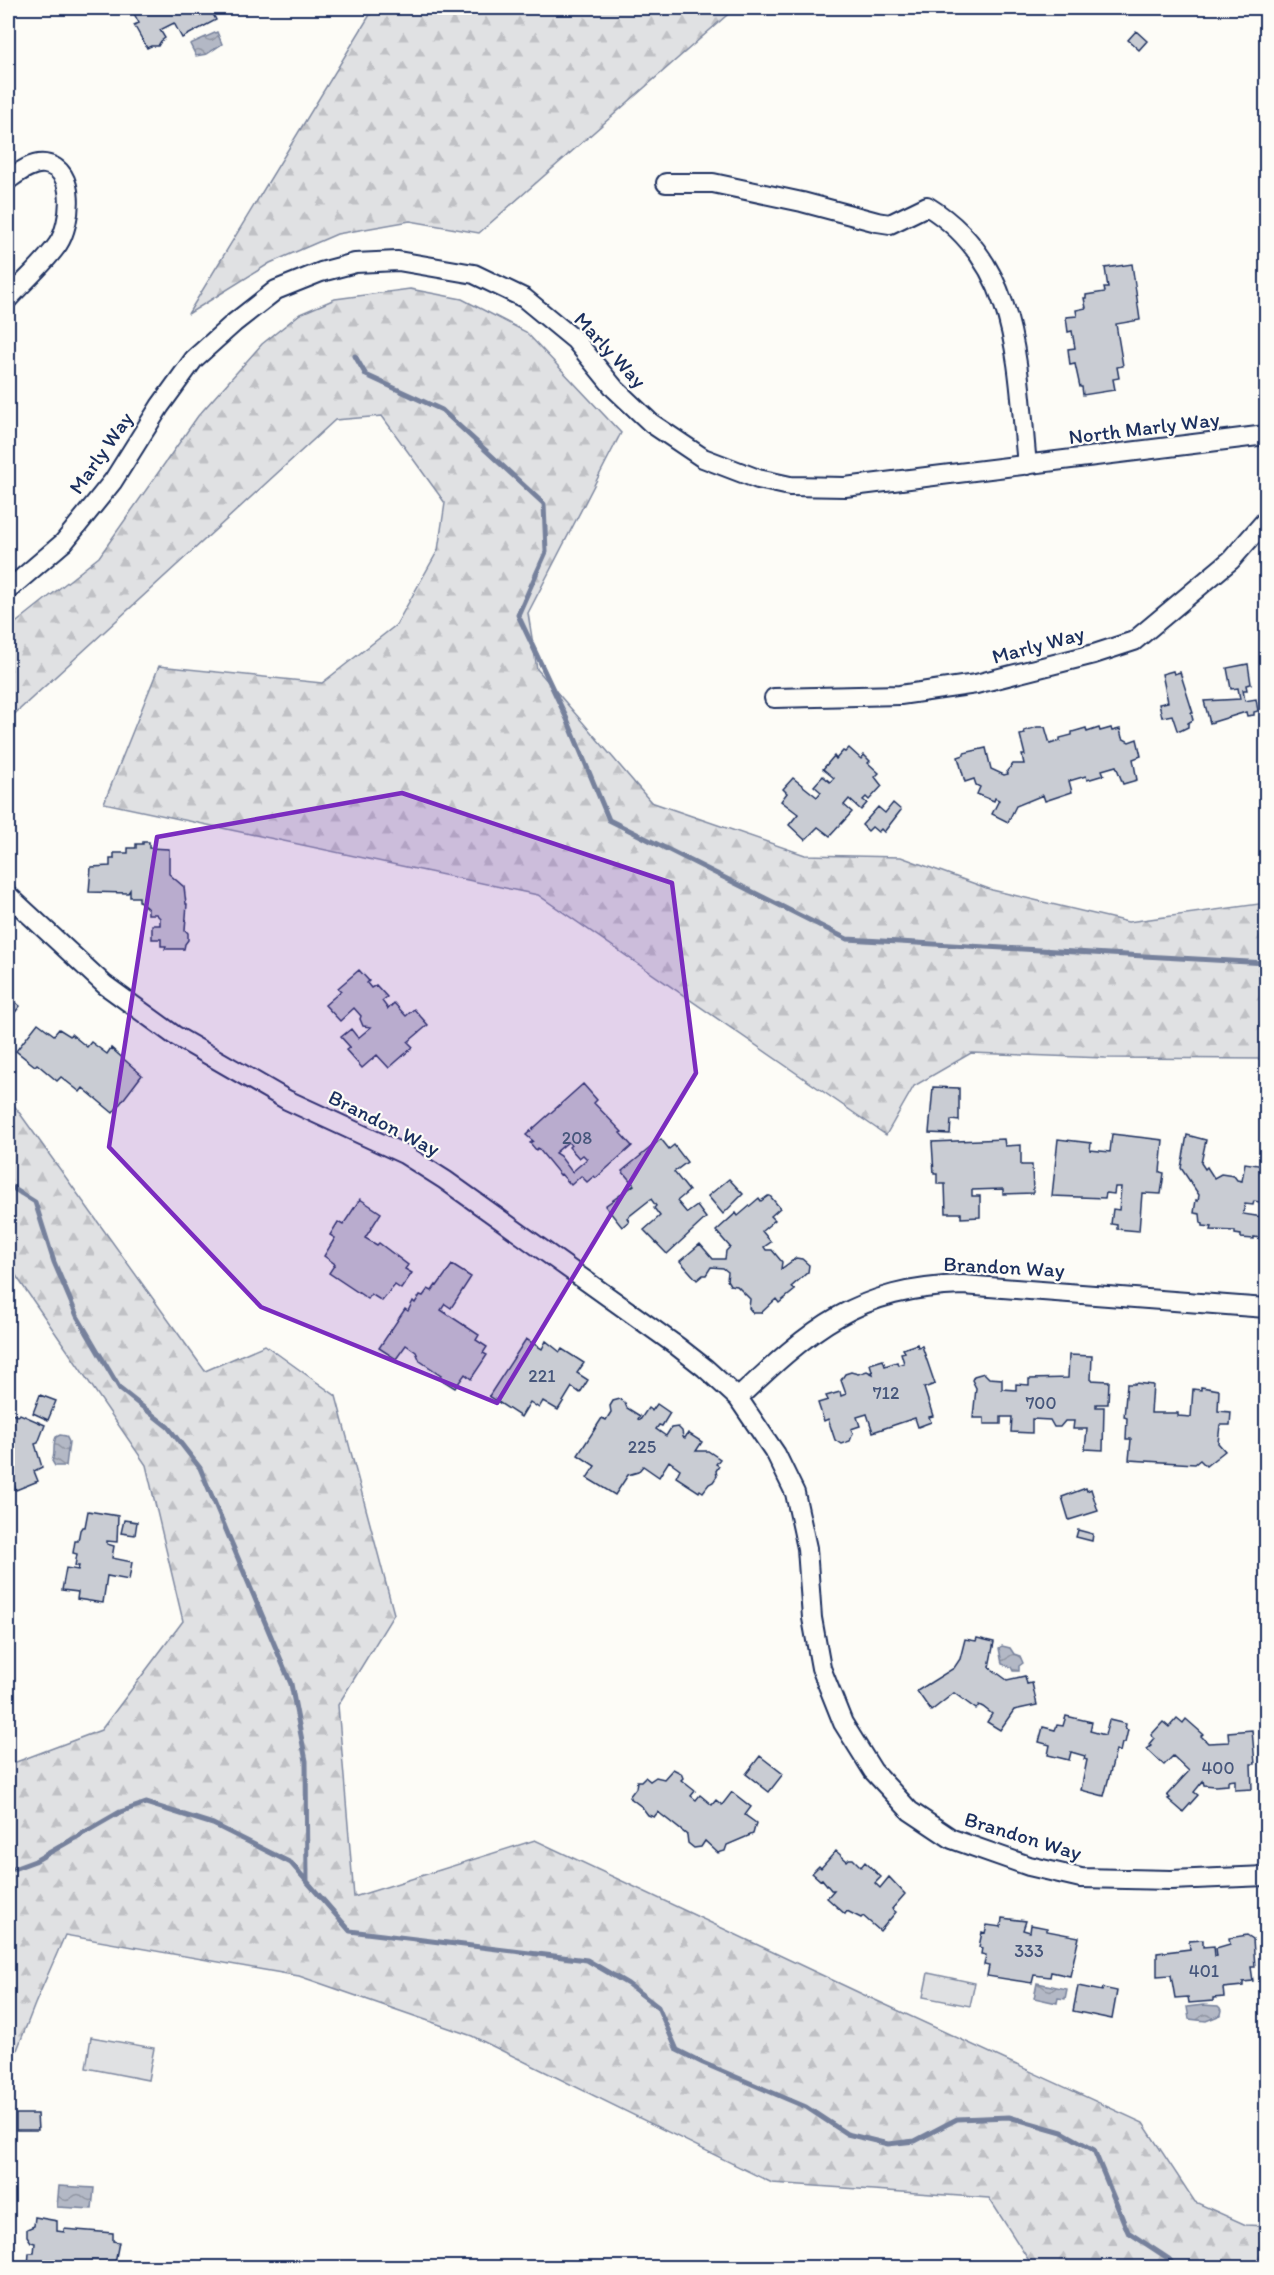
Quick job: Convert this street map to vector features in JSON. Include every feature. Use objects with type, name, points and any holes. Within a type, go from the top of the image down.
[{"type":"street","points":[[8,180],[28,167],[45,164],[54,168],[69,188],[69,214],[59,243],[8,299]]},
{"type":"street","points":[[666,183],[712,183],[890,224],[927,206],[944,217],[962,233],[989,270],[1009,316],[1014,341],[1027,465]]},
{"type":"street","name":"Marly Way","points":[[8,590],[64,542],[113,481],[160,406],[194,358],[276,290],[321,272],[355,263],[398,261],[448,268],[474,274],[524,298],[575,340],[615,389],[651,423],[703,458],[758,479],[807,488],[845,487],[1027,465]]},
{"type":"street","name":"North Marly Way","points":[[1027,465],[1266,435]]},
{"type":"street","name":"Marly Way","points":[[774,698],[900,694],[976,684],[1094,654],[1134,640],[1231,561],[1266,520]]},
{"type":"street","name":"Brandon Way","points":[[8,895],[105,985],[174,1035],[287,1100],[404,1154],[445,1180],[677,1346],[738,1398],[776,1454],[795,1493],[804,1529],[812,1618],[821,1668],[843,1723],[873,1771],[910,1811],[952,1839],[967,1845],[1029,1866],[1081,1878],[1171,1880],[1266,1876]]},
{"type":"street","name":"Brandon Way","points":[[738,1398],[806,1336],[839,1315],[886,1295],[931,1286],[963,1285],[1266,1308]]},
{"type":"highlighted area","points":[[402,793],[672,883],[696,1073],[497,1403],[261,1307],[109,1147],[157,837]]},
{"type":"green space","points":[[374,8],[735,8],[479,233],[410,221],[337,234],[270,263],[188,314]]},
{"type":"green space","points":[[410,289],[462,299],[526,332],[621,433],[528,613],[537,669],[651,802],[805,855],[901,857],[992,890],[1128,922],[1266,903],[1266,1059],[1105,1058],[971,1053],[914,1086],[886,1135],[538,895],[104,803],[159,666],[322,683],[396,625],[438,550],[445,503],[382,416],[335,420],[8,720],[8,629],[99,557],[198,416],[262,344],[300,314],[335,299]]},
{"type":"green space","points":[[8,1097],[205,1371],[265,1345],[336,1396],[394,1614],[338,1705],[354,1897],[535,1840],[1143,2123],[1195,2202],[1246,2225],[1266,2226],[1266,2267],[1033,2267],[989,2198],[772,2183],[472,2036],[299,1976],[65,1935],[8,2073],[8,1765],[101,1730],[183,1621],[146,1465],[8,1264]]},
{"type":"green space","points":[[928,1973],[975,1983],[970,2006],[923,1997]]},
{"type":"green space","points":[[91,2037],[154,2048],[148,2080],[86,2068]]},
{"type":"water","points":[[217,32],[222,44],[207,54],[196,56],[190,44]]},
{"type":"water","points":[[60,1435],[66,1436],[69,1442],[66,1466],[55,1466],[52,1461],[55,1440]]},
{"type":"water","points":[[1002,1646],[1010,1648],[1014,1654],[1020,1656],[1023,1663],[1019,1666],[1019,1671],[1013,1671],[1011,1667],[1002,1664],[999,1648]]},
{"type":"water","points":[[1037,1983],[1067,1989],[1065,1999],[1058,1998],[1057,2003],[1034,1998]]},
{"type":"water","points":[[1218,2006],[1222,2010],[1221,2015],[1206,2021],[1189,2019],[1187,2007]]},
{"type":"water","points":[[59,2186],[94,2188],[92,2209],[57,2207]]},
{"type":"building","points":[[131,8],[210,8],[216,20],[182,38],[174,23],[160,30],[165,38],[158,46],[147,48],[134,25],[139,23]]},
{"type":"building","points":[[1136,31],[1147,41],[1139,50],[1128,40]]},
{"type":"building","points":[[1132,264],[1140,320],[1116,324],[1123,366],[1117,367],[1119,378],[1113,379],[1115,390],[1083,395],[1075,364],[1070,365],[1068,349],[1075,348],[1072,331],[1068,332],[1066,317],[1077,316],[1076,310],[1086,308],[1084,298],[1086,295],[1105,292],[1104,288],[1108,288],[1105,268]]},
{"type":"building","points":[[1248,664],[1251,684],[1246,685],[1247,690],[1243,690],[1245,701],[1256,699],[1258,711],[1254,712],[1254,715],[1247,716],[1246,712],[1210,723],[1204,701],[1240,699],[1238,688],[1231,689],[1227,668]]},
{"type":"building","points":[[1173,671],[1174,674],[1180,672],[1193,713],[1191,713],[1193,720],[1188,723],[1188,727],[1180,731],[1177,730],[1172,715],[1162,717],[1159,704],[1168,702],[1162,674]]},
{"type":"building","points":[[1045,727],[1050,744],[1072,735],[1072,732],[1086,728],[1087,732],[1099,728],[1100,731],[1111,728],[1112,731],[1120,729],[1122,738],[1129,742],[1137,739],[1141,756],[1133,759],[1137,780],[1123,784],[1116,766],[1102,770],[1104,775],[1087,780],[1086,776],[1069,781],[1072,792],[1045,801],[1043,795],[1016,806],[1008,822],[992,814],[999,800],[995,798],[994,801],[977,794],[980,787],[976,785],[974,779],[965,782],[958,757],[964,753],[986,748],[991,769],[1004,775],[1008,774],[1007,771],[1013,764],[1024,764],[1022,755],[1025,755],[1020,735],[1025,734],[1024,731]]},
{"type":"building","points":[[849,748],[861,759],[864,755],[870,761],[868,763],[879,773],[875,777],[882,786],[869,800],[866,797],[863,800],[867,803],[861,810],[849,799],[844,805],[852,812],[830,836],[818,827],[805,840],[789,825],[798,814],[781,801],[787,793],[783,789],[793,778],[817,797],[821,792],[814,786],[823,776],[830,782],[834,778],[823,769],[834,756],[836,759]]},
{"type":"building","points":[[893,803],[901,810],[884,832],[881,829],[878,832],[872,827],[868,831],[862,825],[878,807],[885,813]]},
{"type":"building","points":[[143,842],[149,842],[149,848],[169,849],[169,874],[184,887],[187,904],[185,930],[188,933],[188,940],[184,949],[165,949],[166,946],[161,946],[161,939],[152,939],[152,925],[160,925],[160,918],[156,914],[148,914],[148,909],[139,901],[139,897],[130,897],[130,890],[128,893],[89,892],[91,867],[110,866],[110,859],[114,859],[114,853],[128,853],[128,848],[136,848],[136,844],[143,844]]},
{"type":"building","points":[[359,970],[369,981],[367,983],[371,988],[376,985],[387,997],[382,1001],[388,1009],[394,1003],[406,1016],[414,1009],[428,1025],[408,1042],[413,1047],[389,1068],[377,1055],[362,1068],[346,1050],[350,1047],[341,1037],[351,1029],[358,1038],[371,1027],[363,1026],[361,1016],[354,1008],[340,1021],[325,1005],[341,991],[338,988]]},
{"type":"building","points":[[8,996],[20,1006],[8,1021]]},
{"type":"building","points":[[38,1023],[54,1035],[59,1029],[70,1036],[71,1034],[87,1047],[91,1042],[107,1054],[111,1048],[142,1075],[113,1113],[83,1088],[80,1092],[61,1077],[57,1081],[37,1064],[35,1066],[16,1051]]},
{"type":"building","points":[[583,1084],[597,1100],[594,1103],[632,1146],[596,1178],[594,1176],[587,1182],[581,1176],[571,1185],[538,1148],[536,1150],[530,1143],[533,1141],[526,1135]],"holes":[[[568,1142],[571,1145],[569,1147],[579,1158],[583,1155],[587,1159],[572,1172],[555,1153]]]},
{"type":"building","points":[[933,1087],[959,1088],[959,1121],[951,1120],[950,1134],[929,1133]]},
{"type":"building","points":[[1112,1134],[1163,1140],[1160,1172],[1164,1173],[1161,1194],[1142,1193],[1139,1231],[1117,1229],[1117,1225],[1111,1224],[1113,1209],[1119,1210],[1121,1187],[1115,1187],[1114,1194],[1106,1193],[1105,1198],[1052,1196],[1058,1139],[1091,1143],[1090,1150],[1110,1152]]},
{"type":"building","points":[[1187,1135],[1206,1140],[1201,1163],[1205,1169],[1207,1167],[1214,1178],[1221,1174],[1234,1176],[1237,1180],[1242,1181],[1245,1163],[1265,1166],[1266,1203],[1254,1201],[1253,1205],[1245,1204],[1243,1214],[1262,1217],[1260,1238],[1241,1238],[1241,1235],[1235,1234],[1235,1231],[1211,1230],[1212,1227],[1203,1226],[1200,1214],[1194,1213],[1199,1195],[1181,1168]]},
{"type":"building","points":[[661,1139],[669,1149],[674,1145],[687,1162],[674,1172],[689,1191],[677,1201],[687,1213],[697,1206],[706,1218],[667,1254],[644,1230],[660,1216],[651,1199],[627,1218],[629,1221],[622,1227],[605,1206],[634,1185],[622,1171]]},
{"type":"building","points":[[1004,1139],[1005,1146],[1021,1145],[1021,1165],[1032,1165],[1033,1193],[1003,1194],[1003,1189],[972,1190],[972,1196],[980,1196],[980,1217],[961,1218],[961,1213],[946,1213],[945,1184],[937,1184],[932,1142]]},
{"type":"building","points":[[729,1179],[743,1194],[723,1214],[708,1196]]},
{"type":"building","points":[[768,1196],[780,1208],[771,1216],[775,1220],[762,1231],[771,1242],[764,1247],[766,1250],[772,1250],[782,1262],[781,1269],[796,1258],[802,1259],[809,1265],[808,1272],[791,1287],[795,1290],[779,1303],[776,1299],[761,1313],[753,1313],[749,1308],[750,1299],[737,1286],[730,1285],[727,1280],[728,1272],[723,1268],[711,1267],[706,1275],[697,1280],[680,1261],[700,1244],[713,1259],[725,1259],[726,1251],[730,1247],[716,1231],[736,1213],[738,1216],[759,1198],[761,1201]]},
{"type":"building","points":[[360,1199],[381,1213],[365,1238],[377,1245],[379,1243],[408,1265],[405,1269],[412,1273],[401,1289],[395,1285],[382,1301],[371,1294],[368,1299],[329,1273],[335,1264],[324,1256],[335,1238],[330,1235],[338,1222],[343,1225]]},
{"type":"building","points":[[452,1265],[471,1277],[451,1308],[445,1304],[441,1310],[479,1335],[476,1340],[487,1347],[483,1353],[487,1355],[471,1379],[465,1374],[455,1388],[439,1378],[441,1375],[420,1361],[416,1352],[406,1345],[396,1359],[379,1348],[405,1309],[408,1311],[413,1301],[415,1303],[428,1289],[432,1291]]},
{"type":"building","points":[[526,1339],[542,1349],[546,1341],[560,1352],[562,1349],[584,1363],[577,1373],[588,1380],[580,1393],[572,1387],[558,1410],[543,1401],[539,1408],[530,1402],[521,1417],[489,1396]]},
{"type":"building","points":[[917,1344],[918,1347],[922,1346],[935,1384],[924,1388],[933,1416],[929,1417],[931,1422],[918,1427],[915,1418],[873,1432],[867,1414],[857,1417],[860,1426],[851,1429],[853,1433],[850,1441],[841,1444],[835,1440],[828,1419],[824,1421],[818,1403],[828,1400],[826,1396],[840,1392],[841,1396],[846,1394],[841,1380],[845,1374],[867,1371],[873,1374],[870,1364],[883,1360],[885,1366],[897,1362],[898,1365],[904,1363],[901,1353],[905,1352],[903,1349]]},
{"type":"building","points":[[1069,1355],[1092,1356],[1091,1380],[1109,1381],[1108,1404],[1096,1404],[1096,1407],[1104,1407],[1103,1450],[1085,1449],[1087,1429],[1073,1429],[1074,1421],[1065,1421],[1060,1427],[1054,1427],[1050,1420],[1032,1419],[1032,1433],[1011,1432],[1012,1417],[1001,1417],[1001,1424],[984,1424],[984,1418],[973,1418],[976,1388],[972,1380],[974,1376],[984,1373],[989,1378],[1002,1379],[1002,1389],[1016,1390],[1016,1384],[1029,1385],[1029,1379],[1068,1378]]},
{"type":"building","points":[[1127,1384],[1153,1385],[1151,1413],[1178,1413],[1178,1416],[1191,1417],[1193,1389],[1201,1390],[1201,1387],[1219,1390],[1218,1411],[1231,1412],[1230,1425],[1220,1425],[1218,1443],[1225,1451],[1206,1466],[1200,1460],[1195,1464],[1129,1460],[1131,1439],[1126,1439],[1127,1418],[1124,1417]]},
{"type":"building","points":[[40,1395],[56,1401],[48,1420],[33,1413]]},
{"type":"building","points":[[620,1399],[627,1408],[640,1416],[638,1419],[640,1420],[648,1408],[652,1411],[657,1404],[670,1413],[662,1426],[659,1425],[656,1429],[666,1436],[671,1428],[678,1427],[683,1437],[685,1438],[688,1433],[702,1442],[696,1451],[708,1451],[720,1459],[716,1464],[719,1466],[716,1471],[717,1476],[703,1492],[700,1490],[699,1492],[676,1477],[680,1469],[669,1461],[659,1477],[643,1466],[638,1472],[628,1475],[615,1495],[587,1478],[595,1466],[578,1455],[602,1418],[606,1420],[611,1412],[610,1406],[613,1401]]},
{"type":"building","points":[[8,1412],[17,1416],[20,1414],[45,1425],[38,1443],[35,1444],[42,1467],[34,1471],[38,1481],[16,1490],[8,1468]]},
{"type":"building","points":[[1086,1488],[1087,1491],[1091,1489],[1098,1511],[1069,1520],[1062,1497]]},
{"type":"building","points":[[88,1511],[118,1516],[117,1542],[107,1541],[107,1544],[114,1546],[112,1558],[132,1562],[129,1580],[107,1576],[103,1603],[77,1599],[78,1592],[62,1590],[66,1568],[78,1570],[79,1566],[75,1566],[77,1554],[73,1553],[75,1541],[78,1541],[82,1527],[85,1527]]},
{"type":"building","points":[[124,1520],[137,1522],[135,1535],[121,1533]]},
{"type":"building","points":[[1078,1530],[1093,1534],[1092,1541],[1076,1537]]},
{"type":"building","points":[[977,1638],[994,1642],[989,1667],[1007,1680],[1025,1676],[1027,1684],[1032,1683],[1037,1705],[1014,1710],[1000,1730],[987,1722],[992,1714],[979,1705],[976,1709],[954,1693],[931,1711],[917,1691],[954,1668],[960,1659],[965,1639],[976,1641]]},
{"type":"building","points":[[1066,1716],[1092,1722],[1090,1731],[1105,1735],[1109,1720],[1126,1724],[1125,1729],[1128,1730],[1125,1743],[1122,1743],[1120,1752],[1116,1750],[1104,1796],[1081,1790],[1087,1760],[1084,1759],[1085,1756],[1071,1752],[1069,1760],[1048,1755],[1050,1745],[1039,1742],[1043,1727],[1055,1730],[1057,1725],[1063,1726]]},
{"type":"building","points":[[1177,1718],[1183,1723],[1186,1719],[1203,1734],[1201,1736],[1208,1743],[1229,1742],[1228,1732],[1252,1730],[1255,1764],[1251,1764],[1252,1789],[1235,1790],[1235,1780],[1228,1781],[1228,1785],[1215,1786],[1204,1785],[1203,1781],[1194,1792],[1198,1795],[1183,1812],[1168,1799],[1170,1798],[1167,1795],[1189,1771],[1173,1756],[1164,1765],[1147,1749],[1154,1738],[1151,1735],[1163,1722],[1169,1727]]},
{"type":"building","points":[[760,1756],[783,1774],[769,1792],[746,1774]]},
{"type":"building","points":[[673,1769],[681,1773],[683,1778],[681,1780],[695,1791],[691,1796],[696,1800],[700,1795],[712,1805],[716,1800],[722,1805],[732,1792],[751,1807],[745,1815],[756,1823],[753,1834],[727,1845],[725,1851],[718,1853],[705,1841],[701,1847],[694,1848],[688,1843],[687,1835],[658,1812],[654,1817],[648,1815],[629,1797],[636,1788],[637,1781],[645,1777],[650,1781],[656,1777],[664,1779]]},
{"type":"building","points":[[836,1851],[847,1861],[853,1859],[861,1867],[865,1862],[881,1877],[875,1883],[880,1888],[889,1877],[905,1894],[892,1909],[896,1912],[880,1931],[863,1916],[861,1918],[847,1911],[845,1914],[827,1898],[834,1890],[831,1890],[822,1879],[820,1880],[812,1873],[819,1866],[821,1868]]},
{"type":"building","points":[[1002,1918],[1026,1921],[1023,1930],[1030,1932],[1031,1925],[1047,1928],[1047,1931],[1079,1937],[1070,1976],[1051,1972],[1050,1977],[1034,1975],[1032,1983],[987,1976],[989,1966],[984,1965],[986,1955],[981,1954],[982,1948],[979,1947],[982,1932],[985,1933],[987,1925],[1001,1927]]},
{"type":"building","points":[[1247,1935],[1253,1939],[1255,1967],[1251,1967],[1253,1981],[1243,1982],[1243,1986],[1223,1988],[1224,1997],[1213,1998],[1213,2001],[1189,2003],[1188,1997],[1175,1998],[1171,1975],[1157,1976],[1157,1953],[1190,1949],[1189,1941],[1203,1940],[1203,1947],[1214,1946],[1215,1956],[1217,1956],[1216,1948],[1230,1944],[1229,1938]]},
{"type":"building","points":[[1078,1986],[1102,1991],[1103,1988],[1117,1991],[1112,2019],[1073,2011]]},
{"type":"building","points":[[16,2114],[37,2114],[38,2130],[16,2130]]},
{"type":"building","points":[[35,2217],[57,2221],[57,2231],[64,2232],[64,2229],[113,2233],[113,2241],[119,2242],[114,2268],[29,2268],[29,2253],[34,2253],[35,2243],[31,2242],[27,2236],[27,2229],[34,2226]]},
{"type":"waterway","points":[[355,356],[366,375],[442,410],[544,504],[546,552],[518,615],[567,719],[609,820],[847,939],[1266,963]]},
{"type":"waterway","points":[[8,1185],[35,1202],[54,1262],[77,1316],[120,1389],[168,1427],[200,1468],[291,1684],[306,1761],[307,1881]]},
{"type":"waterway","points":[[8,1871],[35,1861],[120,1812],[146,1803],[213,1824],[291,1863],[350,1931],[587,1960],[628,1984],[658,2007],[677,2050],[806,2107],[847,2134],[888,2144],[915,2141],[957,2119],[1009,2117],[1062,2132],[1094,2150],[1128,2232],[1169,2259],[1176,2268]]}]
